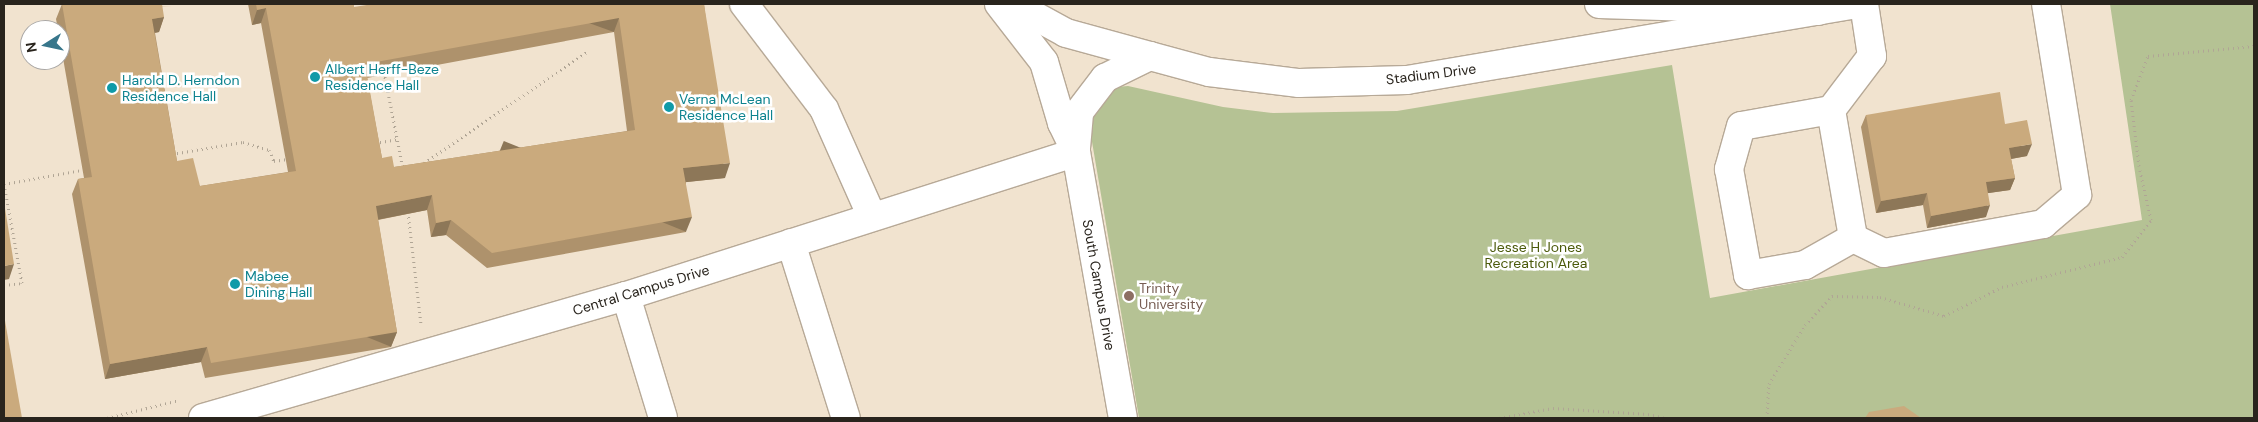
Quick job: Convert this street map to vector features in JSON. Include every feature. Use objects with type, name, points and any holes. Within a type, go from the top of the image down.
[{"type":"main road","points":[[744,4],[824,108],[872,217]]},
{"type":"main road","points":[[999,4],[1044,62],[1062,123],[1076,152]]},
{"type":"main road","name":"Stadium Drive","points":[[1013,4],[1066,33],[1209,72],[1299,83],[1407,80],[1856,4]]},
{"type":"main road","points":[[1599,4],[1819,11]]},
{"type":"main road","points":[[1853,238],[1804,265],[1748,276],[1729,168],[1741,126],[1831,110],[1872,56],[1864,4]]},
{"type":"main road","points":[[1853,238],[1884,254],[2043,224],[2077,195],[2046,4]]},
{"type":"main road","points":[[1076,152],[1079,112],[1105,78],[1150,56]]},
{"type":"main road","points":[[1831,110],[1853,238]]},
{"type":"main road","name":"Central Campus Drive","points":[[202,418],[626,296],[1076,152]]},
{"type":"main road","name":"South Campus Drive","points":[[1076,152],[1122,418]]},
{"type":"main road","points":[[791,243],[846,418]]},
{"type":"main road","points":[[626,296],[663,418]]},
{"type":"path","points":[[420,166],[586,52]]},
{"type":"path","points":[[383,69],[404,177]]},
{"type":"path","points":[[368,144],[397,139]]},
{"type":"path","points":[[166,156],[243,142],[269,150],[274,162],[292,158]]},
{"type":"path","points":[[4,284],[22,282],[4,184],[88,169]]},
{"type":"path","points":[[408,206],[422,330]]},
{"type":"path","points":[[107,418],[183,399]]},
{"type":"path","points":[[1499,418],[1553,408],[1648,414],[1665,418]]},
{"type":"green space","name":"Jesse H Jones Recreation Area","points":[[2110,4],[2254,4],[2254,418],[1139,418],[1090,130],[1091,113],[1101,96],[1116,87],[1128,86],[1223,107],[1273,113],[1397,111],[1672,65],[1710,298],[2142,220]]},
{"type":"building","points":[[62,4],[162,4],[164,17],[152,19],[177,161],[193,158],[200,186],[296,171],[266,8],[257,10],[256,4],[354,4],[354,7],[373,4],[704,4],[730,163],[683,168],[692,217],[492,253],[451,220],[436,223],[432,195],[376,206],[397,332],[211,363],[207,347],[110,364],[78,179],[92,177],[70,50],[70,20],[65,20]],"holes":[[[619,18],[635,130],[394,167],[392,156],[382,158],[365,64]]]},
{"type":"building","points":[[2000,92],[2005,124],[2027,120],[2032,144],[2009,148],[2015,178],[1986,182],[1990,205],[1931,216],[1927,193],[1881,201],[1866,115]]},
{"type":"building","points":[[4,202],[14,264],[4,266]]},
{"type":"building","points":[[4,315],[22,418],[4,418]]},
{"type":"building","points":[[1904,406],[1921,418],[1865,418],[1869,412]]},
{"type":"place","name":"Albert Herff-Beze Residence Hall","points":[[315,77]]},
{"type":"place","name":"Harold D. Herndon Residence Hall","points":[[112,88]]},
{"type":"place","name":"Verna McLean Residence Hall","points":[[669,107]]},
{"type":"place","name":"Mabee Dining Hall","points":[[235,284]]},
{"type":"place","name":"Trinity University","points":[[1129,296]]}]
